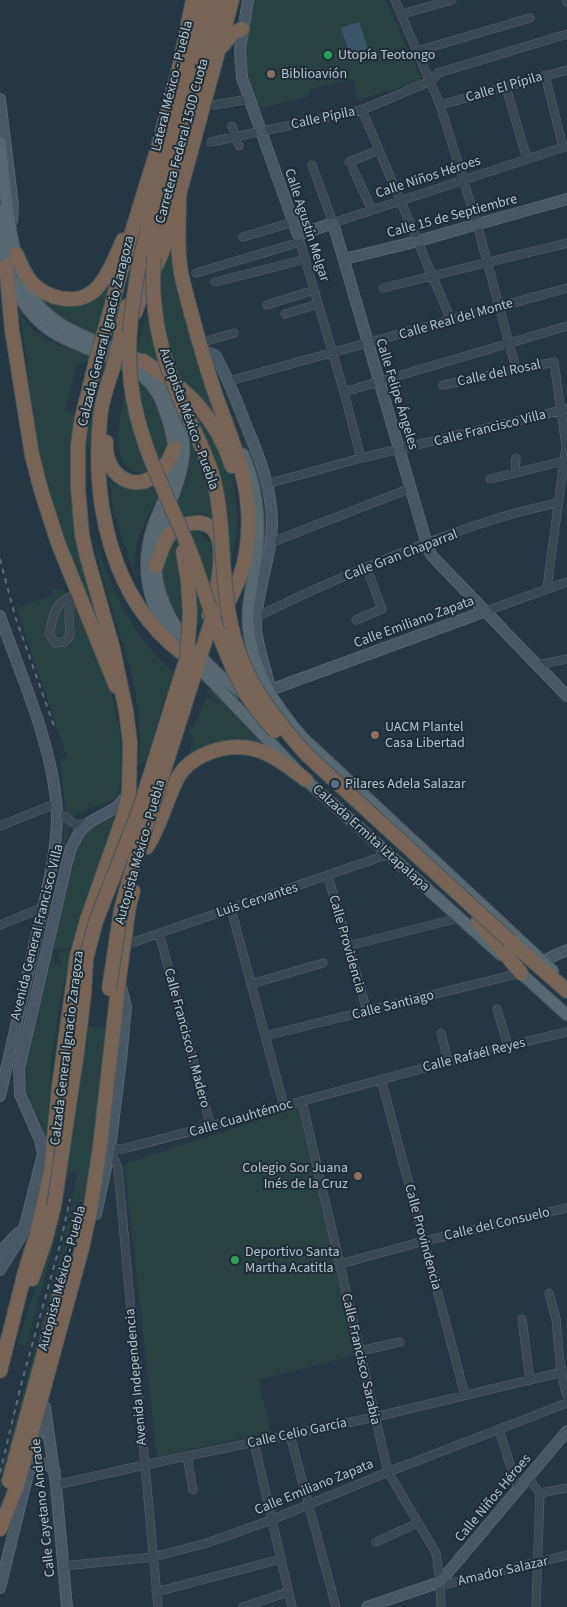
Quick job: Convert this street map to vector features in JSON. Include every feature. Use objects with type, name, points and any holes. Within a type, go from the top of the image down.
[{"type":"highway","name":"Lateral México - Puebla","points":[[156,173],[193,0]]},
{"type":"highway","points":[[205,0],[147,201],[125,342],[131,384],[146,450],[177,520],[230,660],[245,692],[258,711],[273,730],[304,762],[478,921],[521,973]]},
{"type":"highway","name":"Carretera Federal 150D Cuota","points":[[154,258],[160,221],[219,0]]},
{"type":"highway","points":[[80,512],[85,476],[100,417],[138,301],[163,254],[232,0]]},
{"type":"highway","points":[[220,48],[233,33],[242,29]]},
{"type":"highway","points":[[125,342],[156,173]]},
{"type":"highway","name":"Calzada General Ignacio Zaragoza","points":[[0,1371],[37,1233],[77,956],[87,920],[124,815],[129,793],[130,743],[126,710],[113,650],[86,557],[77,474],[81,422],[96,361],[141,198],[156,173]]},
{"type":"highway","name":"Calzada Ermita Iztapalapa","points":[[179,196],[179,258],[183,282],[201,347],[231,436]]},
{"type":"highway","points":[[16,254],[33,284],[43,292],[58,298],[68,299],[91,294],[108,272],[141,198]]},
{"type":"highway","name":"Autopista México - Puebla","points":[[0,1513],[74,1245],[90,1150],[114,946],[121,910],[212,621],[219,586],[222,546],[220,507],[213,476],[176,390],[159,336],[154,299],[154,258]]},
{"type":"highway","points":[[6,266],[12,330],[32,455],[51,523],[76,594],[126,710]]},
{"type":"highway","points":[[0,1528],[17,1486],[45,1385],[82,1248],[105,1148],[119,979],[129,906],[147,847],[150,820],[162,766],[184,684],[237,557],[241,508],[234,472],[228,454],[206,416],[182,388],[143,361]]},
{"type":"highway","points":[[115,373],[106,434],[106,458],[110,467],[124,480],[146,480],[159,473],[165,467],[174,448]]},
{"type":"highway","points":[[100,417],[98,482],[102,512],[111,548],[131,592],[150,624],[164,638],[185,650],[190,632],[189,594],[177,520]]},
{"type":"highway","points":[[150,820],[190,681],[242,572],[246,554],[249,533],[247,492],[231,436]]},
{"type":"highway","points":[[110,854],[124,837],[139,802],[214,598],[220,551],[217,534],[212,528],[201,524],[179,527],[170,534],[165,542],[156,566]]},
{"type":"highway","points":[[222,546],[226,593],[233,637],[247,675],[263,701],[307,755],[567,992]]},
{"type":"highway","name":"Autopista México - Puebla","points":[[10,1332],[45,1242],[54,1206],[80,1023],[86,959],[93,930],[140,808],[185,650]]},
{"type":"highway","points":[[147,847],[156,832],[179,777],[190,763],[203,755],[226,748],[246,747],[257,749],[271,754],[303,776]]},
{"type":"highway","points":[[130,776],[150,768]]},
{"type":"highway","points":[[45,1385],[45,1407]]},
{"type":"main road","points":[[0,142],[6,266],[12,283],[20,297],[42,325],[60,337],[124,363],[143,376],[161,400],[172,434],[174,448],[173,470],[148,544],[146,576],[154,608],[163,626],[185,650]]},
{"type":"main road","points":[[4,226],[16,254],[20,273],[30,295],[39,307],[66,328],[143,361],[156,376],[172,402],[183,434],[184,463],[158,544],[156,566],[162,600],[185,650]]},
{"type":"main road","name":"Calzada Ermita Iztapalapa","points":[[231,436],[243,456],[257,500],[257,581],[250,640],[254,659],[285,718],[303,738],[543,961],[567,986]]},
{"type":"main road","name":"Calzada Ermita Iztapalapa","points":[[185,650],[214,676],[303,776],[567,1015]]},
{"type":"main road","points":[[214,676],[230,685],[303,738]]},
{"type":"main road","points":[[303,776],[297,763],[297,759],[301,754],[307,752],[323,756]]},
{"type":"street","name":"Calle Agustín Melgar","points":[[248,0],[240,50],[242,78],[306,259],[361,458]]},
{"type":"street","points":[[395,0],[440,105],[477,224],[516,369]]},
{"type":"street","points":[[402,14],[452,0]]},
{"type":"street","points":[[417,51],[530,18]]},
{"type":"street","name":"Calle Pípila","points":[[210,142],[362,110],[431,81],[438,73],[567,34]]},
{"type":"street","name":"Calle El Pípila","points":[[440,105],[567,70]]},
{"type":"street","points":[[545,75],[565,146]]},
{"type":"street","points":[[506,87],[528,159]]},
{"type":"street","points":[[0,99],[13,205],[4,226]]},
{"type":"street","points":[[214,105],[249,99]]},
{"type":"street","points":[[362,110],[451,320]]},
{"type":"street","points":[[232,126],[239,146]]},
{"type":"street","name":"Calle Niños Héroes","points":[[299,238],[333,223],[565,146]]},
{"type":"street","points":[[372,210],[351,165],[379,150]]},
{"type":"street","name":"Calle Felipe Ángeles","points":[[312,166],[344,259],[426,544],[433,557],[486,611]]},
{"type":"street","name":"Calle 15 de Septiembre","points":[[344,259],[418,241],[567,199]]},
{"type":"street","points":[[243,237],[293,222]]},
{"type":"street","points":[[196,273],[299,238]]},
{"type":"street","points":[[383,288],[567,243]]},
{"type":"street","points":[[215,282],[306,259]]},
{"type":"street","name":"Calle Real del Monte","points":[[229,380],[367,344],[567,288]]},
{"type":"street","points":[[267,305],[314,290]]},
{"type":"street","points":[[285,314],[318,304]]},
{"type":"street","points":[[344,392],[567,326]]},
{"type":"street","points":[[201,347],[234,333]]},
{"type":"street","name":"Calzada Ermita Iztapalapa","points":[[201,347],[215,356],[229,380],[259,457],[270,495],[272,522],[270,543],[257,581]]},
{"type":"street","name":"Calle del Rosal","points":[[443,385],[554,362],[564,410]]},
{"type":"street","points":[[547,588],[559,502],[564,492],[566,446],[564,410]]},
{"type":"street","name":"Calle Francisco Villa","points":[[267,484],[361,458],[564,410]]},
{"type":"street","points":[[514,474],[516,458]]},
{"type":"street","points":[[490,479],[564,461]]},
{"type":"street","points":[[270,543],[411,488]]},
{"type":"street","name":"Calle Gran Chaparral","points":[[252,619],[366,567],[426,544],[496,519],[559,502]]},
{"type":"street","points":[[356,620],[382,609],[366,567]]},
{"type":"street","name":"Calle Emiliano Zapata","points":[[269,690],[567,582]]},
{"type":"street","points":[[76,594],[69,612],[70,636],[64,642],[55,643],[49,634],[57,608],[76,594]]},
{"type":"street","points":[[486,611],[567,696]]},
{"type":"street","points":[[0,616],[41,732],[57,803],[56,836],[44,907],[0,1096]]},
{"type":"street","points":[[538,665],[567,659]]},
{"type":"street","name":"Avenida General Francisco Villa","points":[[0,1270],[20,1238],[45,1170],[42,1149],[20,1094],[19,1069],[71,848],[80,831],[90,822],[117,807],[129,793]]},
{"type":"street","points":[[0,826],[57,803]]},
{"type":"street","points":[[57,815],[66,817],[78,825],[90,822]]},
{"type":"street","name":"Luis Cervantes","points":[[124,945],[389,854]]},
{"type":"street","name":"Calle Providencia","points":[[328,876],[367,1011]]},
{"type":"street","points":[[0,925],[44,907]]},
{"type":"street","points":[[230,909],[284,1106]]},
{"type":"street","points":[[348,946],[459,918]]},
{"type":"street","name":"Calle Francisco I. Madero","points":[[159,933],[210,1127]]},
{"type":"street","points":[[543,961],[567,950]]},
{"type":"street","points":[[251,984],[323,963]]},
{"type":"street","name":"Calle Santiago","points":[[265,1036],[521,973]]},
{"type":"street","points":[[497,1009],[508,1046]]},
{"type":"street","name":"Calle Rafaél Reyes","points":[[381,1079],[567,1032]]},
{"type":"street","points":[[440,1033],[448,1061]]},
{"type":"street","name":"Calle Cuauhtémoc","points":[[105,1148],[122,1149],[210,1127],[381,1079]]},
{"type":"street","name":"Calle Provindencia","points":[[381,1079],[466,1396]]},
{"type":"street","name":"Calle Francisco Sarabia","points":[[302,1101],[388,1472],[436,1553],[441,1607]]},
{"type":"street","points":[[0,1588],[45,1407],[86,1257],[105,1148]]},
{"type":"street","name":"Avenida Independencia","points":[[105,1148],[118,1168],[158,1607]]},
{"type":"street","name":"Calle del Consuelo","points":[[340,1264],[424,1241],[567,1208]]},
{"type":"street","points":[[0,1252],[25,1225]]},
{"type":"street","points":[[548,1293],[556,1319],[567,1396]]},
{"type":"street","points":[[522,1319],[530,1380]]},
{"type":"street","points":[[558,1343],[567,1341]]},
{"type":"street","points":[[360,1351],[400,1342]]},
{"type":"street","name":"Calle Celio García","points":[[56,1485],[375,1417],[564,1372]]},
{"type":"street","name":"Calle Emiliano Zapata","points":[[64,1566],[153,1557],[207,1543],[271,1520],[388,1472],[567,1403]]},
{"type":"street","name":"Calle Cayetano Andrade","points":[[45,1407],[55,1472],[67,1607]]},
{"type":"street","points":[[500,1429],[518,1490]]},
{"type":"street","name":"Calle Niños Héroes","points":[[440,1582],[567,1432]]},
{"type":"street","points":[[290,1434],[336,1607]]},
{"type":"street","points":[[254,1442],[292,1607]]},
{"type":"street","points":[[187,1456],[192,1490]]},
{"type":"street","points":[[31,1469],[36,1465],[44,1464],[55,1472]]},
{"type":"street","points":[[528,1478],[540,1493],[536,1607]]},
{"type":"street","points":[[540,1493],[567,1488]]},
{"type":"street","points":[[376,1542],[418,1523]]},
{"type":"street","name":"Amador Salazar","points":[[440,1582],[448,1584],[567,1556]]},
{"type":"street","points":[[156,1592],[280,1560]]},
{"type":"street","points":[[368,1607],[440,1582]]},
{"type":"street","points":[[243,1607],[288,1592]]},
{"type":"green space","name":"Utopía Teotongo","points":[[252,0],[386,0],[422,81],[358,100],[353,79],[311,89],[307,97],[258,109],[250,91],[245,72],[246,45]]},
{"type":"green space","points":[[122,247],[98,336],[64,320],[36,294],[51,303],[63,306],[83,304],[95,298],[104,289]]},
{"type":"green space","points":[[169,250],[175,279],[219,427],[136,352],[148,304]]},
{"type":"green space","points":[[19,310],[25,320],[41,336],[92,356],[91,360],[77,365],[65,410],[78,413],[72,466],[110,652],[61,533],[41,464],[32,416],[26,354]]},
{"type":"green space","points":[[103,361],[110,363],[83,474],[86,431]]},
{"type":"green space","points":[[137,377],[156,404],[165,428],[167,440],[167,450],[163,461],[146,474],[132,470],[123,462],[119,450],[119,421],[128,380]]},
{"type":"green space","points":[[225,380],[250,441],[264,489],[268,521],[261,570],[252,463],[221,381]]},
{"type":"green space","points":[[169,382],[197,410],[227,464],[231,475],[235,494],[237,521],[235,545],[229,572],[213,525],[166,534],[184,485],[190,446],[182,414]]},
{"type":"green space","points":[[168,471],[139,538],[135,566],[137,582],[113,510],[110,481],[127,489],[137,490],[147,488],[146,485]]},
{"type":"green space","points":[[192,529],[200,533],[209,542],[215,539],[212,583],[200,625],[182,620],[168,601],[164,588],[162,568],[173,537]]},
{"type":"green space","points":[[95,542],[112,586],[133,625],[161,661],[179,673],[173,688],[165,697],[145,763],[137,765],[140,747],[136,695],[123,643],[100,567]]},
{"type":"green space","points":[[55,589],[73,596],[112,693],[120,734],[122,774],[118,794],[114,800],[91,807],[73,816],[62,861],[60,860],[65,825],[65,803],[60,760],[67,757],[16,608],[51,596],[53,593],[49,591]]},
{"type":"green space","points":[[208,688],[219,696],[270,750],[193,756],[189,752],[195,738],[189,733],[207,697],[220,706],[220,703],[207,693]]},
{"type":"green space","points":[[112,816],[116,817],[115,824],[72,947],[52,949],[70,871],[80,842],[89,830]]},
{"type":"green space","points":[[71,949],[59,1007],[51,1063],[48,1152],[27,1089],[26,1066],[52,951],[55,958],[54,964],[60,966],[62,960],[59,959],[56,953]]},
{"type":"green space","points":[[75,1024],[110,1029],[88,1203],[77,1201],[66,1253],[0,1492],[0,1479],[66,1232],[77,1172],[69,1171],[56,1236],[26,1346],[18,1344],[8,1372],[49,1247]]},
{"type":"green space","name":"Deportivo Santa Martha Acatitla","points":[[299,1107],[357,1355],[258,1380],[271,1432],[157,1457],[124,1164]]},
{"type":"water","points":[[359,22],[368,49],[350,55],[341,28]]},
{"type":"railway","points":[[0,559],[15,616],[54,726]]},
{"type":"railway","points":[[0,1473],[21,1385],[60,1245],[70,1199]]},
{"type":"place","name":"Utopía Teotongo","points":[[328,55]]},
{"type":"place","name":"Biblioavión","points":[[271,74]]},
{"type":"place","name":"UACM Plantel Casa Libertad","points":[[375,735]]},
{"type":"place","name":"Pilares Adela Salazar","points":[[335,784]]},
{"type":"place","name":"Colegio Sor Juana Inés de la Cruz","points":[[358,1176]]},
{"type":"place","name":"Deportivo Santa Martha Acatitla","points":[[235,1260]]}]
